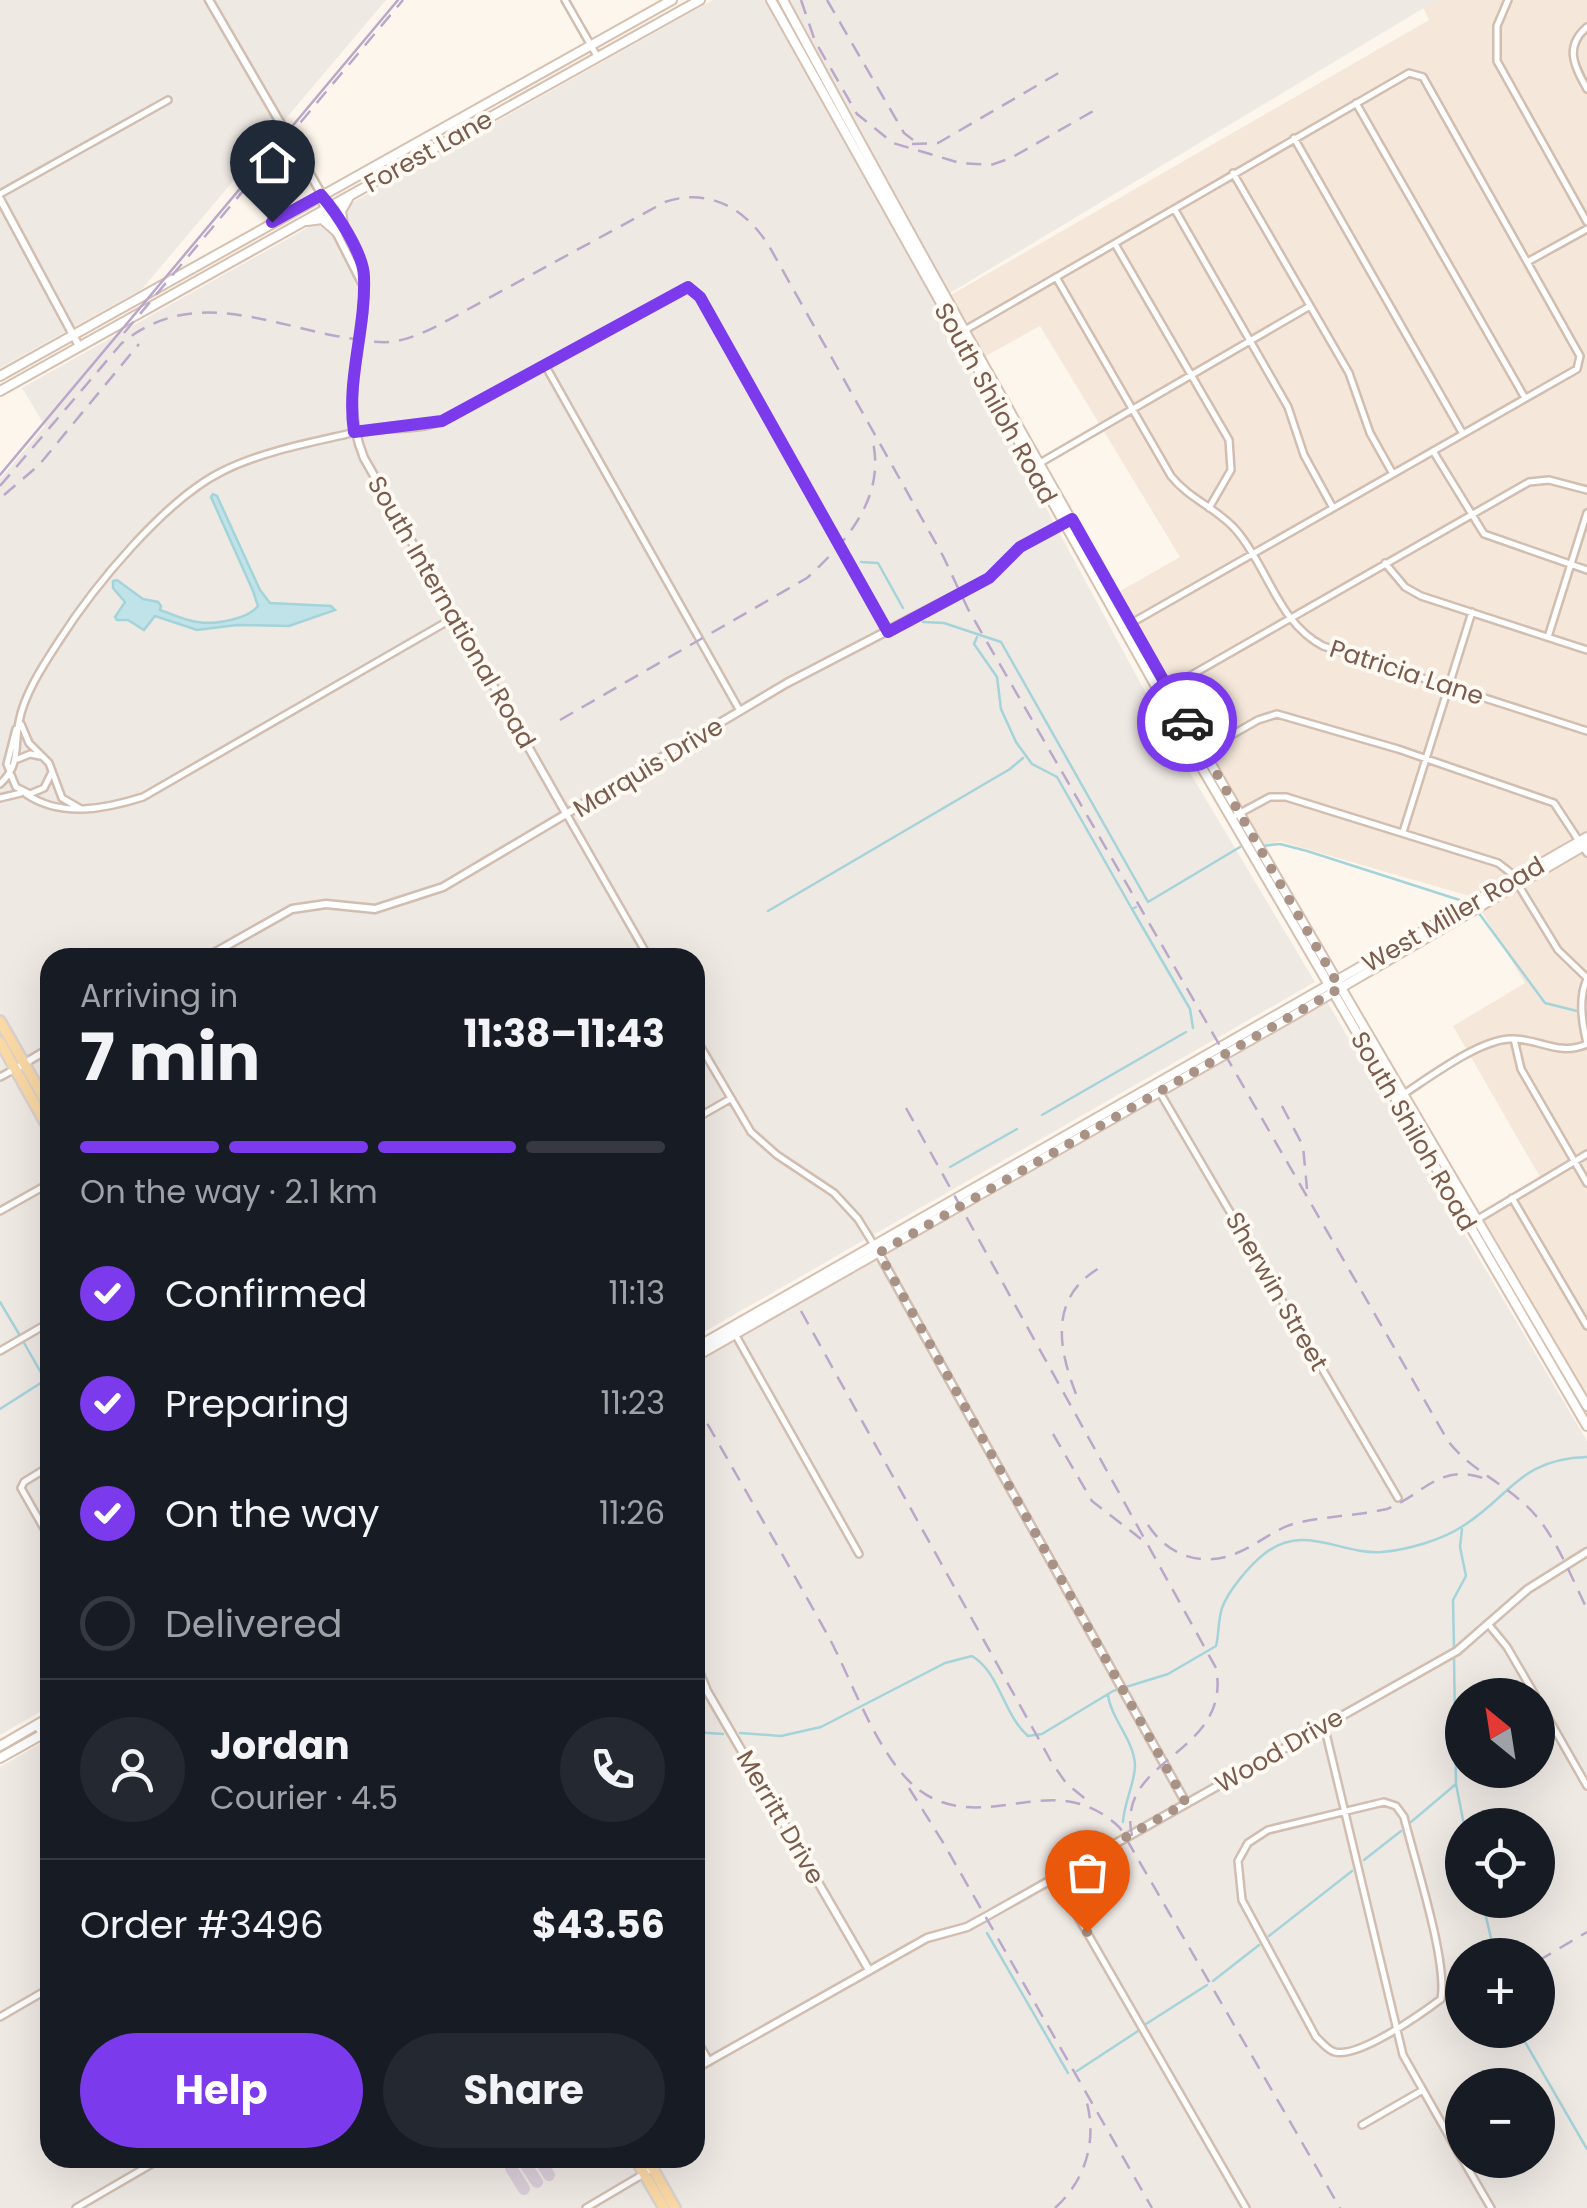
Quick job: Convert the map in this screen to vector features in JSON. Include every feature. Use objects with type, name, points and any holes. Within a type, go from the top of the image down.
[{"type":"main road","name":"Forest Lane","points":[[2,374],[672,0]]},
{"type":"main road","name":"Forest Lane","points":[[0,391],[700,0]]},
{"type":"main road","name":"South Shiloh Road","points":[[771,0],[1199,754],[1473,1222],[1587,1426]]},
{"type":"main road","name":"South Shiloh Road","points":[[783,0],[961,332]]},
{"type":"main road","points":[[528,79],[535,91]]},
{"type":"main road","points":[[414,142],[420,155]]},
{"type":"main road","points":[[341,232],[341,211],[352,193]]},
{"type":"main road","points":[[294,224],[322,219],[341,232]]},
{"type":"main road","points":[[2,374],[11,385]]},
{"type":"main road","name":"West Miller Road","points":[[705,1343],[1585,845]]},
{"type":"main road","name":"West Miller Road","points":[[1158,1088],[1224,1055],[1334,986]]},
{"type":"main road","points":[[0,1022],[40,1110]]},
{"type":"main road","points":[[0,1042],[40,1095]]},
{"type":"main road","name":"South Shiloh Road","points":[[1473,1222],[1587,1406]]},
{"type":"main road","name":"West Miller Road","points":[[705,1350],[732,1331]]},
{"type":"main road","points":[[0,1746],[40,1723]]},
{"type":"main road","points":[[0,1758],[40,1735]]},
{"type":"main road","points":[[645,2168],[675,2208]]},
{"type":"main road","points":[[648,2168],[664,2208]]},
{"type":"street","name":"South International Road","points":[[208,0],[362,262],[364,306],[352,388],[354,432],[364,458],[567,815]]},
{"type":"street","points":[[566,0],[598,56]]},
{"type":"street","points":[[1508,0],[1497,26],[1497,61],[1587,226],[1530,262]]},
{"type":"street","points":[[1587,27],[1576,37],[1572,51],[1573,64],[1587,89]]},
{"type":"street","points":[[961,332],[1409,74],[1423,77],[1530,262],[1580,356],[1577,369],[1127,626]]},
{"type":"street","points":[[80,346],[0,197],[168,100]]},
{"type":"street","points":[[1356,102],[1525,398]]},
{"type":"street","points":[[1294,138],[1462,434]]},
{"type":"street","points":[[1232,173],[1349,373],[1370,433],[1393,474]]},
{"type":"street","points":[[1175,210],[1288,407],[1304,455],[1333,508]]},
{"type":"street","points":[[1115,244],[1231,450],[1230,470],[1209,508]]},
{"type":"street","name":"Patricia Lane","points":[[1056,278],[1179,486],[1227,521],[1254,554],[1297,629],[1324,646],[1587,731]]},
{"type":"street","points":[[456,617],[143,797],[70,810],[24,793],[16,787],[6,764],[36,680],[66,630],[168,508],[194,488],[246,461],[354,432],[434,424],[688,287],[700,297],[888,632]]},
{"type":"street","points":[[1036,465],[1310,306]]},
{"type":"street","points":[[545,365],[740,712]]},
{"type":"street","points":[[1433,451],[1484,534],[1587,570]]},
{"type":"street","points":[[1164,691],[1528,482],[1549,480],[1587,490]]},
{"type":"street","points":[[1548,637],[1587,513]]},
{"type":"street","name":"Marquis Drive","points":[[223,948],[292,909],[326,904],[375,909],[425,896],[740,712],[989,578],[1020,547],[1068,521]]},
{"type":"street","points":[[1386,563],[1405,587],[1422,596],[1587,650]]},
{"type":"street","points":[[1404,832],[1472,612]]},
{"type":"street","points":[[1199,754],[1258,720],[1277,714],[1426,758],[1554,802],[1585,845]]},
{"type":"street","points":[[19,722],[29,743],[52,772],[62,798],[83,810]]},
{"type":"street","points":[[0,784],[11,775],[16,760],[19,722]]},
{"type":"street","points":[[16,760],[30,754],[43,757]]},
{"type":"street","points":[[0,798],[44,788],[52,772]]},
{"type":"street","points":[[1235,815],[1264,800],[1286,796],[1498,864],[1516,882],[1558,950],[1587,978],[1582,989],[1587,1044],[1574,1050],[1559,1050],[1514,1038],[1491,1043],[1400,1097]]},
{"type":"street","points":[[567,815],[644,948]]},
{"type":"street","points":[[1514,1038],[1520,1070],[1587,1183]]},
{"type":"street","points":[[0,1077],[40,1054]]},
{"type":"street","points":[[705,1055],[752,1132],[776,1155],[826,1186],[849,1208],[876,1249],[1186,1803]]},
{"type":"street","name":"Sherwin Street","points":[[1158,1088],[1398,1498]]},
{"type":"street","points":[[705,1113],[730,1099]]},
{"type":"street","points":[[1473,1222],[1587,1154]]},
{"type":"street","points":[[0,1212],[40,1189]]},
{"type":"street","points":[[1512,1198],[1587,1326]]},
{"type":"street","points":[[0,1350],[40,1328]]},
{"type":"street","points":[[732,1331],[859,1554]]},
{"type":"street","points":[[40,1472],[21,1488],[40,1521]]},
{"type":"street","name":"Wood Drive","points":[[705,2063],[926,1938],[967,1927],[1457,1651],[1538,1581],[1587,1552]]},
{"type":"street","points":[[1488,1624],[1507,1646],[1525,1678]]},
{"type":"street","name":"Merritt Drive","points":[[705,1686],[868,1970]]},
{"type":"street","points":[[1324,1724],[1403,2056],[1445,2129]]},
{"type":"street","points":[[36,1725],[40,1728]]},
{"type":"street","points":[[1555,1731],[1587,1786]]},
{"type":"street","points":[[1384,1802],[1401,1811],[1442,1976],[1441,1999],[1353,2052],[1330,2051],[1306,2020],[1242,1900],[1238,1861],[1254,1836],[1344,1810],[1384,1802]]},
{"type":"street","points":[[1056,1877],[1246,2208]]},
{"type":"street","points":[[0,2017],[40,1994]]},
{"type":"street","points":[[705,2054],[709,2061]]},
{"type":"street","points":[[1362,2126],[1422,2090]]},
{"type":"street","points":[[76,2208],[145,2168]]},
{"type":"street","points":[[586,2208],[648,2171]]},
{"type":"street","points":[[1474,2178],[1491,2208]]},
{"type":"shaded area","points":[[0,0],[386,0],[142,289],[0,368],[0,203],[6,199],[0,189]]},
{"type":"shaded area","points":[[713,0],[1437,0],[935,302],[1177,751],[1315,982],[705,1331],[705,948],[40,948],[40,1083],[0,1013],[0,479],[45,426],[22,388]]},
{"type":"shaded area","points":[[1430,0],[1587,0],[1587,832],[1473,897],[1279,841],[1262,848],[1115,594],[1180,557],[1040,326],[984,357],[949,296],[1429,20],[1422,5]]},
{"type":"shaded area","points":[[1587,848],[1587,1401],[1482,1221],[1544,1184],[1453,1026],[1525,983],[1480,909]]},
{"type":"shaded area","points":[[1326,1000],[1587,1441],[1587,2208],[680,2208],[657,2168],[705,2168],[705,1355]]},
{"type":"shaded area","points":[[0,1057],[40,1127],[40,1712],[0,1735]]},
{"type":"shaded area","points":[[40,1744],[40,2168],[634,2168],[657,2208],[0,2208],[0,1767]]},
{"type":"water","points":[[213,494],[270,603],[331,606],[335,610],[289,626],[237,625],[197,630],[155,616],[144,630],[128,620],[117,620],[115,617],[125,602],[113,588],[113,581],[117,580],[143,599],[158,602],[160,610],[193,621],[231,620],[258,606]]},
{"type":"waterway","points":[[861,562],[878,563],[903,608]]},
{"type":"waterway","points":[[923,622],[944,623],[1001,642],[1148,902],[1240,847]]},
{"type":"waterway","points":[[977,637],[974,644],[997,677],[1001,709],[1016,742],[1032,764],[1057,777],[1132,909]]},
{"type":"waterway","points":[[768,911],[1023,758]]},
{"type":"waterway","points":[[1262,846],[1280,844],[1307,851],[1469,903]]},
{"type":"waterway","points":[[1136,907],[1132,909],[1190,1009],[1193,1028]]},
{"type":"waterway","points":[[1478,912],[1545,1003],[1577,1011]]},
{"type":"waterway","points":[[1042,1115],[1186,1032]]},
{"type":"waterway","points":[[950,1167],[1017,1129]]},
{"type":"waterway","points":[[0,1302],[19,1334]]},
{"type":"waterway","points":[[23,1341],[40,1371]]},
{"type":"waterway","points":[[0,1409],[40,1383]]},
{"type":"waterway","points":[[740,1733],[781,1736],[821,1727],[945,1663],[972,1656],[989,1673],[1028,1736],[1042,1734],[1113,1691],[1168,1674],[1216,1646],[1221,1613],[1229,1594],[1252,1565],[1279,1545],[1308,1540],[1382,1552],[1424,1544],[1463,1526],[1531,1472],[1564,1459],[1587,1457]]},
{"type":"waterway","points":[[1454,1648],[1453,1600],[1466,1576],[1460,1547],[1462,1529]]},
{"type":"waterway","points":[[1454,1657],[1456,1784],[1461,1808]]},
{"type":"waterway","points":[[1108,1695],[1134,1756],[1123,1822]]},
{"type":"waterway","points":[[705,1733],[723,1734]]},
{"type":"waterway","points":[[1411,1822],[1451,1788]]},
{"type":"waterway","points":[[1364,1860],[1401,1831]]},
{"type":"waterway","points":[[1269,1936],[1352,1871]]},
{"type":"waterway","points":[[1486,1918],[1491,1938]]},
{"type":"waterway","points":[[987,1933],[1068,2073]]},
{"type":"waterway","points":[[1213,1981],[1259,1945]]},
{"type":"waterway","points":[[1146,2024],[1207,1985]]},
{"type":"waterway","points":[[1077,2071],[1138,2031]]},
{"type":"waterway","points":[[1528,2048],[1587,2149]]},
{"type":"taxiway","points":[[511,2168],[524,2189]]},
{"type":"taxiway","points":[[528,2168],[537,2182]]},
{"type":"taxiway","points":[[545,2168],[549,2175]]},
{"type":"tram line","points":[[0,475],[398,0]]},
{"type":"railway","points":[[124,333],[403,0]]},
{"type":"railway","points":[[801,0],[815,41],[857,114],[893,143],[960,163],[991,165],[1011,158],[1095,110]]},
{"type":"railway","points":[[827,0],[904,133],[921,146]]},
{"type":"railway","points":[[912,144],[938,143],[1062,71]]},
{"type":"railway","points":[[0,486],[121,344],[146,327],[172,317],[225,313],[336,336],[397,341],[441,324],[665,202],[697,197],[725,204],[738,212],[769,246],[943,556],[968,609],[1448,1441],[1465,1459],[1512,1493],[1542,1524],[1587,1609]]},
{"type":"railway","points":[[4,495],[39,465],[139,344]]},
{"type":"railway","points":[[560,720],[807,578],[848,534],[868,501],[875,463],[873,442]]},
{"type":"railway","points":[[1282,1106],[1303,1146],[1307,1189]]},
{"type":"railway","points":[[906,1108],[1216,1668],[1216,1698],[1207,1721],[1138,1792],[1130,1814],[1134,1843]]},
{"type":"railway","points":[[1076,1394],[1065,1358],[1062,1323],[1073,1292],[1101,1267]]},
{"type":"railway","points":[[801,1311],[1052,1763],[1066,1783],[1088,1801]]},
{"type":"railway","points":[[705,1420],[827,1634],[898,1769],[932,1798],[956,1806],[1073,1802],[1097,1811],[1120,1828],[1340,2208]]},
{"type":"railway","points":[[1053,1434],[1092,1501],[1141,1539]]},
{"type":"railway","points":[[1148,1525],[1176,1551],[1212,1559],[1237,1553],[1293,1524],[1387,1509],[1444,1477],[1456,1474],[1486,1479]]},
{"type":"railway","points":[[909,1788],[1152,2208]]},
{"type":"railway","points":[[1555,1951],[1587,1932]]},
{"type":"railway","points":[[1055,2208],[1074,2186],[1086,2160],[1090,2132],[1087,2103]]},
{"type":"way so far","points":[[1087,1932],[1056,1877],[1186,1803],[879,1253],[1340,988],[1187,722]]},
{"type":"route","points":[[272,222],[321,195],[362,262],[364,306],[351,407],[354,432],[442,421],[688,287],[700,297],[888,632],[989,578],[1020,547],[1072,519],[1187,722]]}]
